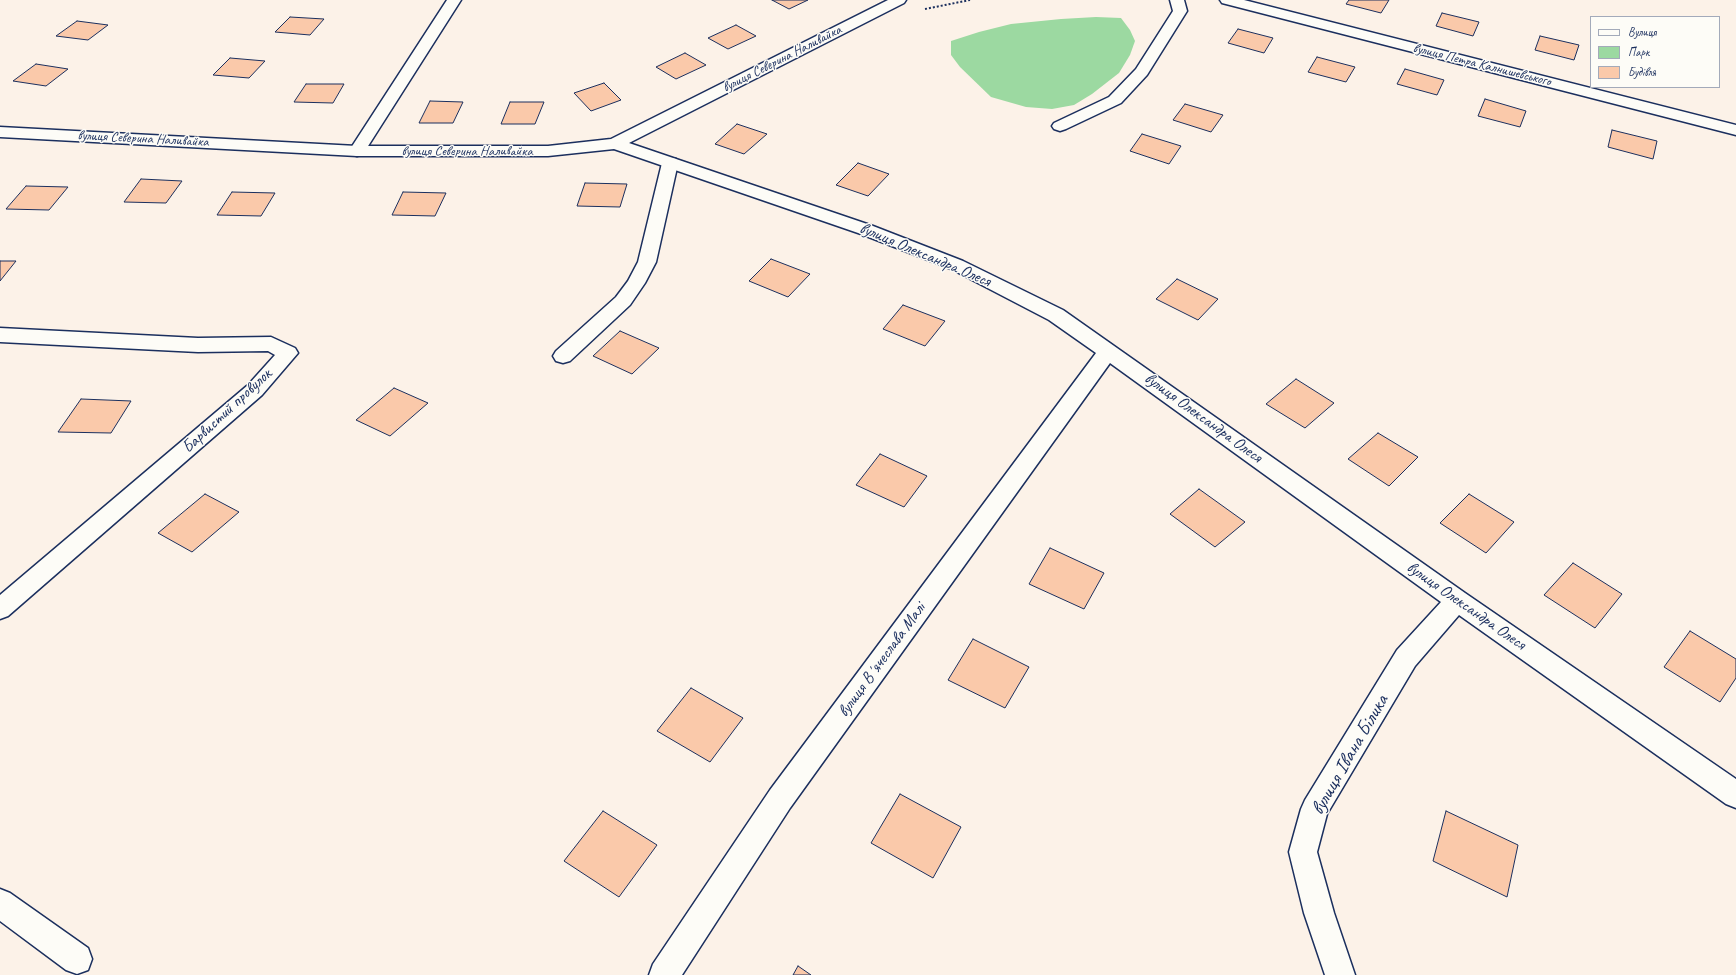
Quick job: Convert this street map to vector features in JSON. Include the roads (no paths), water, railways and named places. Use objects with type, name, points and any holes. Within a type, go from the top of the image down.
[{"type":"street","points":[[357,151],[454,0]]},
{"type":"street","name":"вулиця Северина Наливайка","points":[[0,132],[357,151],[548,152],[615,144],[899,0]]},
{"type":"street","points":[[1060,126],[1115,100],[1142,72],[1180,10],[1177,0]]},
{"type":"street","name":"вулиця Петра Калнишевського","points":[[1227,0],[1736,130]]},
{"type":"street","name":"вулиця Олександра Олеся","points":[[615,144],[867,230],[957,265],[1056,315],[1457,600],[1736,795]]},
{"type":"street","points":[[563,356],[623,301],[636,283],[647,262],[670,163]]},
{"type":"street","name":"Барвистий провулок","points":[[0,335],[198,345],[271,344],[288,353],[255,390],[0,609]]},
{"type":"street","name":"вулиця Вʼячеслава Малі","points":[[664,975],[780,799],[1108,351]]},
{"type":"street","name":"вулиця Івана Білика","points":[[1340,975],[1318,913],[1303,852],[1315,809],[1406,658],[1457,600]]},
{"type":"street","points":[[0,903],[77,959]]}]
